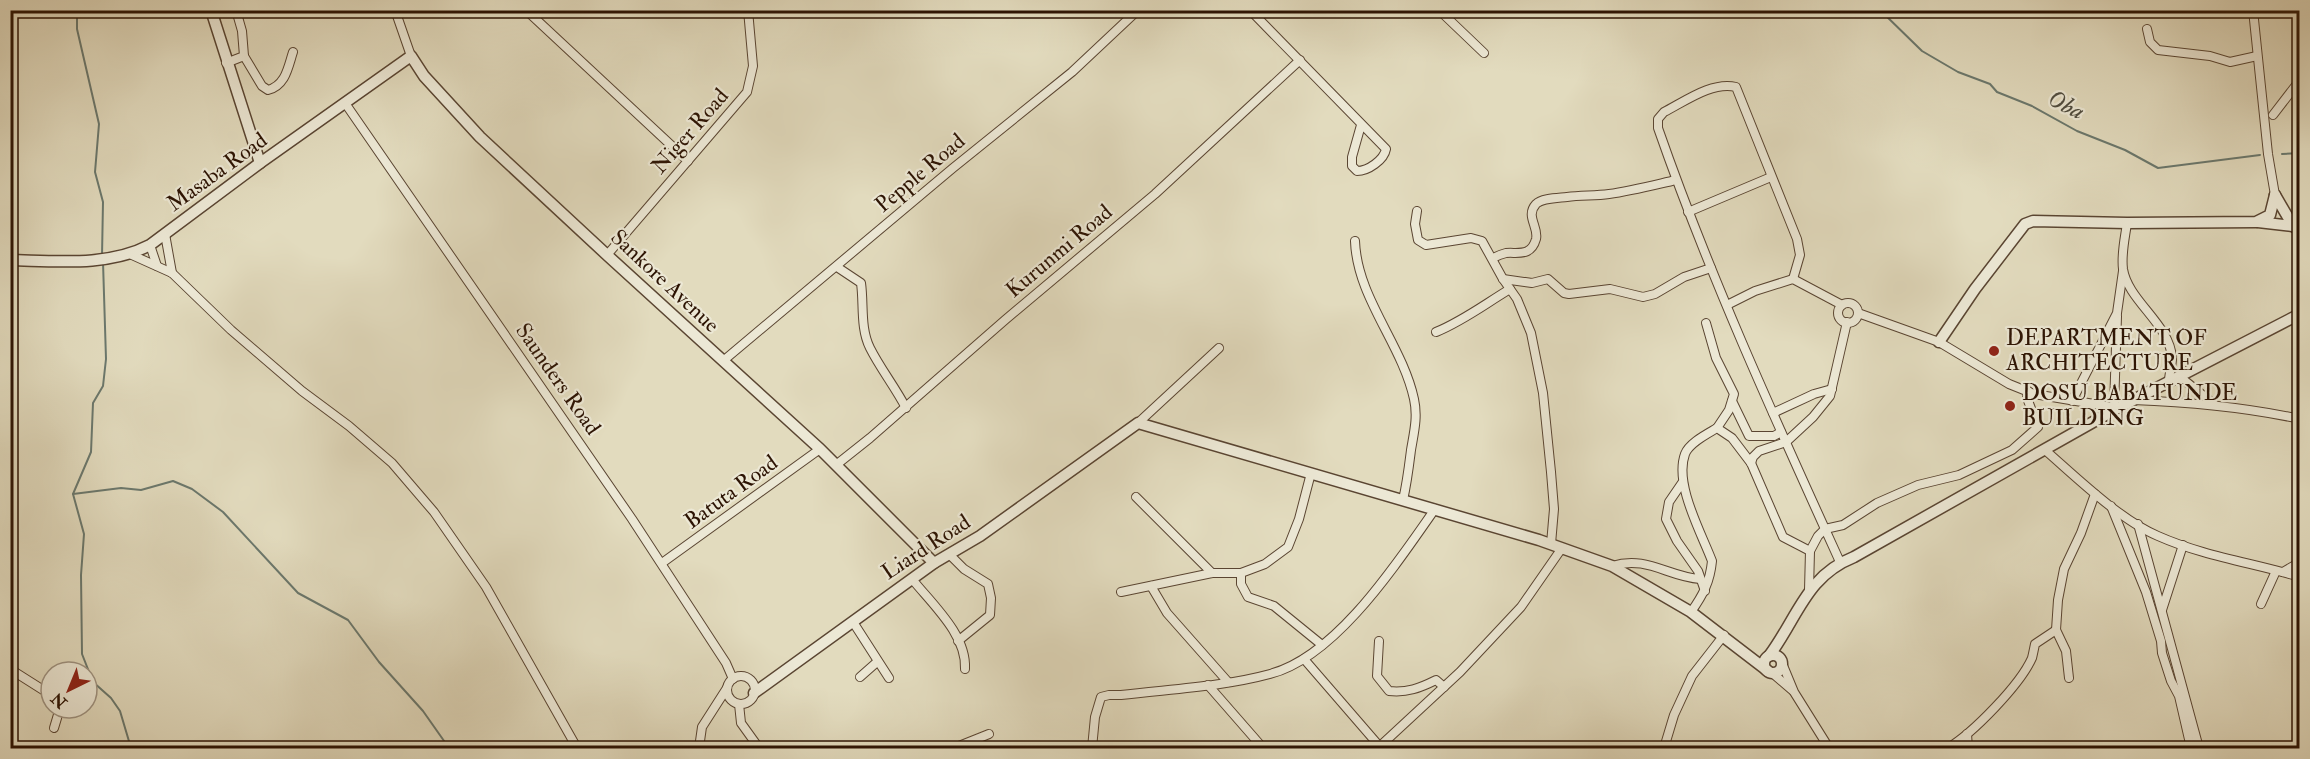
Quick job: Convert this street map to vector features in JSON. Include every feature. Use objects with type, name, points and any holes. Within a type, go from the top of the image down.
[{"type":"street","points":[[211,10],[226,63],[260,163]]},
{"type":"street","points":[[236,10],[242,31],[244,56],[262,86],[268,90],[277,88],[284,79],[293,51]]},
{"type":"street","name":"Sankore Avenue","points":[[395,10],[411,56],[424,76],[480,137],[820,449],[934,563]]},
{"type":"street","points":[[526,10],[688,161]]},
{"type":"street","name":"Niger Road","points":[[606,255],[747,92],[753,66],[748,10]]},
{"type":"street","name":"Pepple Road","points":[[723,361],[953,168],[1072,72],[1137,10]]},
{"type":"street","points":[[1250,10],[1386,149],[1386,154],[1363,171],[1357,171],[1352,166],[1352,157],[1361,125]]},
{"type":"street","points":[[1439,10],[1484,52]]},
{"type":"street","points":[[2253,10],[2268,154],[2275,195],[2296,229]]},
{"type":"street","points":[[2147,29],[2150,42],[2158,50],[2210,56],[2230,62],[2257,56]]},
{"type":"street","points":[[226,63],[244,56]]},
{"type":"street","name":"Masaba Road","points":[[10,260],[56,262],[132,255],[150,245],[260,163],[411,56]]},
{"type":"street","name":"Kurunmi Road","points":[[836,465],[906,408],[1005,320],[1155,194],[1300,60]]},
{"type":"street","points":[[2273,115],[2300,80]]},
{"type":"street","points":[[1793,279],[1800,255],[1797,239],[1736,87],[1717,86],[1664,112],[1658,119],[1658,128],[1688,212],[1781,432],[1840,562]]},
{"type":"street","name":"Saunders Road","points":[[345,103],[662,563],[726,663],[733,679]]},
{"type":"street","points":[[1688,212],[1771,177]]},
{"type":"street","points":[[1493,258],[1507,253],[1516,255],[1525,253],[1536,241],[1532,215],[1535,206],[1541,202],[1572,196],[1609,194],[1676,180]]},
{"type":"street","points":[[2256,222],[2270,215],[2275,195]]},
{"type":"street","points":[[1417,211],[1416,233],[1418,240],[1423,244],[1472,238],[1482,241],[1517,299],[1531,333],[1543,393],[1554,509],[1551,544]]},
{"type":"street","points":[[1939,342],[1975,289],[2025,224],[2033,221],[2256,222],[2296,229]]},
{"type":"street","points":[[2116,407],[2118,313],[2127,223]]},
{"type":"street","points":[[165,234],[172,273]]},
{"type":"street","points":[[1355,241],[1356,261],[1362,279],[1405,367],[1415,401],[1417,429],[1403,500]]},
{"type":"street","points":[[150,245],[157,266]]},
{"type":"street","points":[[10,253],[24,260]]},
{"type":"street","points":[[132,255],[172,273],[231,330],[303,392],[349,426],[392,463],[434,512],[486,587],[577,748]]},
{"type":"street","points":[[837,267],[861,283],[864,326],[869,347],[894,383],[906,408]]},
{"type":"street","points":[[1503,279],[1532,283],[1548,279],[1564,293],[1569,294],[1610,289],[1644,297],[1655,294],[1684,277],[1712,268]]},
{"type":"street","points":[[2123,271],[2134,292],[2166,338],[2172,358],[2169,381]]},
{"type":"street","points":[[1727,305],[1755,291],[1793,279],[1842,305],[1851,303],[1856,307],[1858,314],[1855,319],[1847,322],[1841,319],[1839,314],[1842,305]]},
{"type":"street","points":[[1436,332],[1479,310],[1510,289]]},
{"type":"street","points":[[2072,401],[2118,313]]},
{"type":"street","points":[[1858,314],[1939,342],[2009,384],[2028,391],[2072,401],[2116,407]]},
{"type":"street","points":[[1769,672],[1779,671],[1775,659],[1785,634],[1809,590],[1819,578],[1840,562],[1854,557],[2045,450],[2116,407],[2300,314]]},
{"type":"street","points":[[1751,463],[1759,451],[1786,442],[1813,417],[1830,396],[1847,322]]},
{"type":"street","points":[[1691,612],[1705,591],[1711,574],[1712,561],[1682,483],[1685,453],[1701,437],[1717,428],[1729,410],[1734,394],[1716,358],[1706,323]]},
{"type":"street","points":[[1138,423],[1219,348]]},
{"type":"street","points":[[2179,376],[2216,405]]},
{"type":"street","points":[[1773,413],[1814,394],[1832,389]]},
{"type":"street","points":[[1809,590],[1810,551],[1818,536],[1825,529],[1844,525],[1876,503],[1918,485],[1959,475],[2012,450],[2038,427],[2027,398],[2028,391]]},
{"type":"street","points":[[1732,400],[1749,436],[1774,436],[1781,432]]},
{"type":"street","points":[[2133,400],[2216,405],[2265,411],[2300,419]]},
{"type":"street","points":[[1138,423],[1435,509],[1551,544],[1612,566],[1691,612],[1724,635],[1794,692]]},
{"type":"street","name":"Liard Road","points":[[754,693],[934,563],[980,536],[1138,423]]},
{"type":"street","points":[[1717,428],[1732,438],[1751,463],[1783,537],[1810,551]]},
{"type":"street","name":"Batuta Road","points":[[662,563],[820,449]]},
{"type":"street","points":[[2045,450],[2095,494],[2157,536],[2226,559],[2300,577]]},
{"type":"street","points":[[1121,592],[1212,573],[1241,573],[1265,564],[1288,547],[1299,519],[1311,473]]},
{"type":"street","points":[[1682,483],[1669,502],[1666,519],[1705,591]]},
{"type":"street","points":[[2069,678],[2066,651],[2056,630],[2058,600],[2064,568],[2081,533],[2095,494]]},
{"type":"street","points":[[1136,497],[1212,573]]},
{"type":"street","points":[[2111,506],[2146,592],[2171,681],[2179,696],[2191,748]]},
{"type":"street","points":[[1092,748],[1095,717],[1101,697],[1109,694],[1121,695],[1208,685],[1272,674],[1304,659],[1322,645],[1387,578],[1435,509]]},
{"type":"street","points":[[2138,524],[2199,748]]},
{"type":"street","points":[[2162,610],[2183,545]]},
{"type":"street","points":[[1304,659],[1380,748],[1444,687],[1521,607],[1562,548]]},
{"type":"street","points":[[949,554],[964,569],[988,584],[991,598],[990,615],[958,641]]},
{"type":"street","points":[[2261,604],[2279,572],[2295,566],[2300,560]]},
{"type":"street","points":[[1612,566],[1623,562],[1646,563],[1684,578],[1700,579]]},
{"type":"street","points":[[1241,573],[1241,584],[1248,597],[1274,606],[1322,645]]},
{"type":"street","points":[[912,579],[951,627],[964,652],[965,669]]},
{"type":"street","points":[[1151,586],[1167,613],[1228,682]]},
{"type":"street","points":[[853,622],[889,678]]},
{"type":"street","points":[[1948,748],[1967,734],[2014,685],[2031,658],[2035,644],[2056,630]]},
{"type":"street","points":[[1664,748],[1674,715],[1692,676],[1724,635]]},
{"type":"street","points":[[1379,641],[1377,676],[1389,691],[1402,693],[1418,689],[1436,680],[1444,687]]},
{"type":"street","points":[[1743,651],[1756,657],[1775,659]]},
{"type":"street","points":[[1769,672],[1765,662],[1775,659]]},
{"type":"street","points":[[1775,659],[1829,748]]},
{"type":"street","points":[[860,677],[877,662]]},
{"type":"street","points":[[10,669],[39,687]]},
{"type":"street","points":[[699,748],[702,727],[717,703],[728,688],[733,679],[746,678],[753,684],[754,693],[747,703],[717,703]]},
{"type":"street","points":[[1208,685],[1263,748]]},
{"type":"street","points":[[728,688],[741,723],[759,748]]},
{"type":"street","points":[[54,728],[56,720]]},
{"type":"street","points":[[954,748],[989,734]]},
{"type":"street","points":[[1967,734],[1968,748]]},
{"type":"waterway","points":[[77,10],[77,29],[99,124],[95,172],[103,202],[102,256]]},
{"type":"waterway","name":"Oba","points":[[1880,10],[1922,51],[1958,72],[1990,84],[1997,92],[2032,106],[2077,131],[2125,150],[2158,168],[2260,155]]},
{"type":"waterway","name":"Oba","points":[[2282,154],[2300,153]]},
{"type":"waterway","points":[[103,262],[106,359],[103,386],[93,403],[91,452],[73,494],[84,534],[81,575],[82,654],[93,682],[111,698],[120,711],[131,748]]},
{"type":"waterway","points":[[73,494],[121,488],[141,490],[173,481],[192,489],[223,512],[298,593],[348,620],[379,662],[423,711],[449,748]]},
{"type":"place","name":"DEPARTMENT OF ARCHITECTURE","points":[[1994,351]]},
{"type":"place","name":"DOSU BABATUNDE BUILDING","points":[[2010,406]]}]
